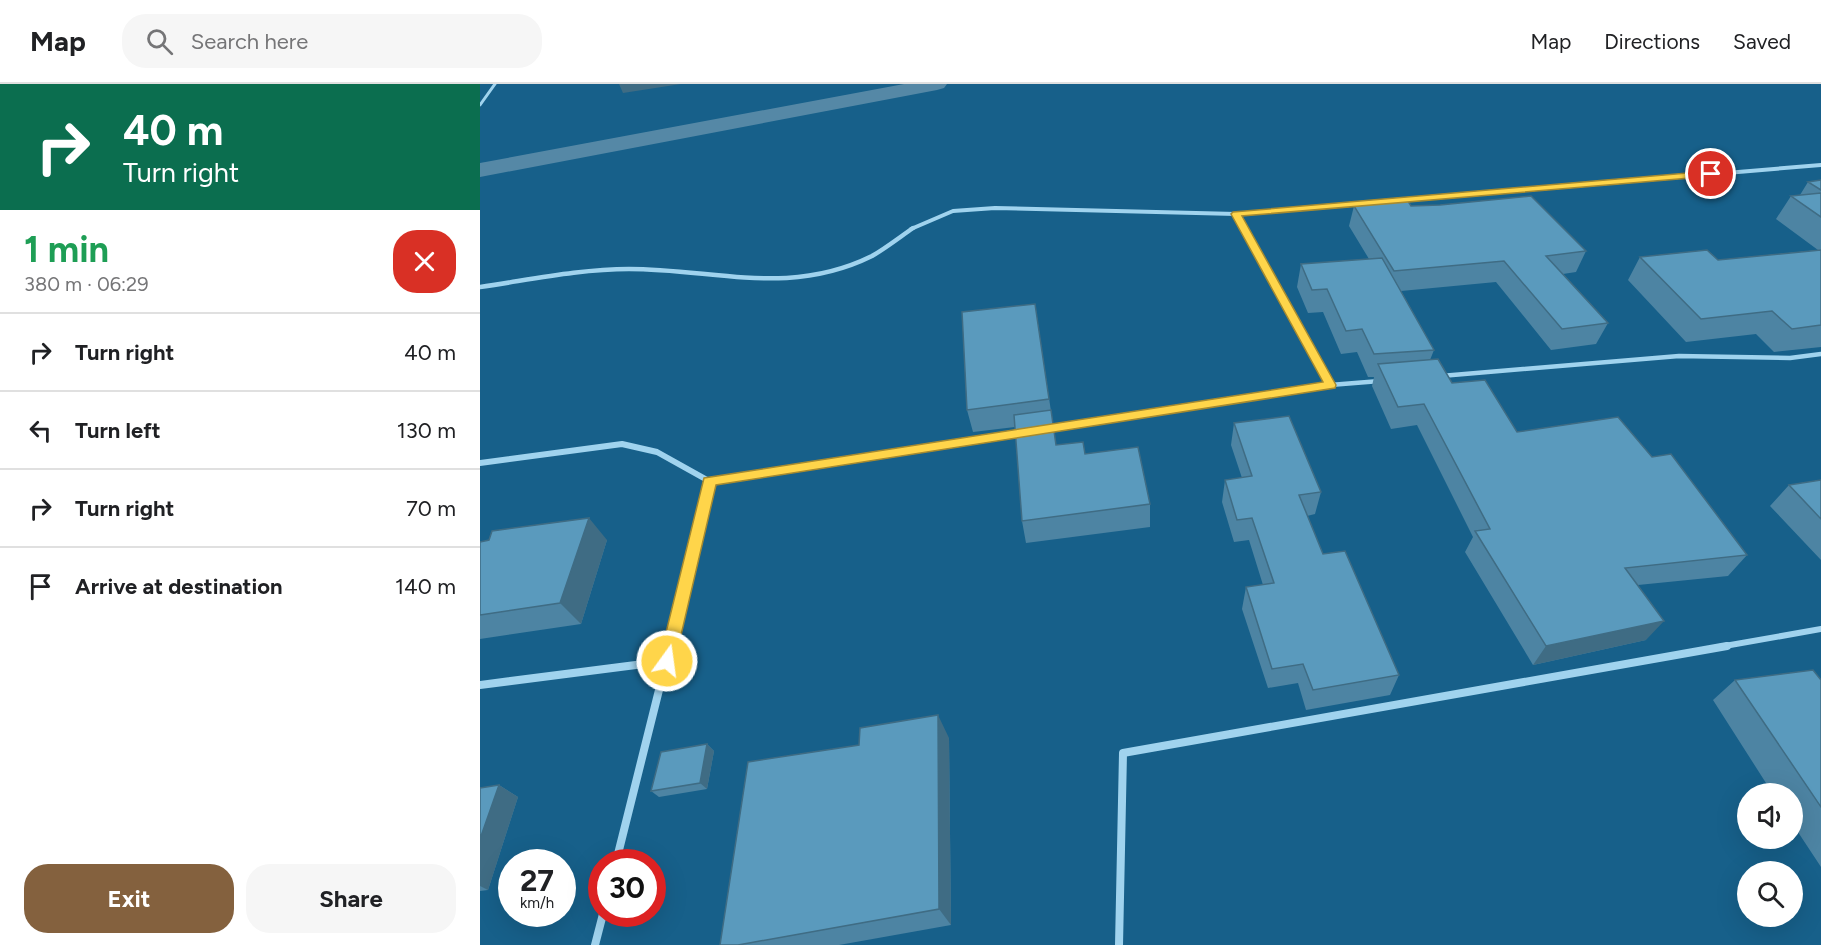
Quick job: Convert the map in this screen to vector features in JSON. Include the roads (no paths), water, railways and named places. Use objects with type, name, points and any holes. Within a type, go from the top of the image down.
[{"type":"street","points":[[480,287],[585,272],[630,269],[750,280],[809,276],[837,270],[873,255],[920,223],[953,211],[1018,208],[1236,214],[1821,165]]},
{"type":"street","points":[[1236,214],[1330,385]]},
{"type":"street","points":[[1435,376],[1679,356],[1790,358],[1821,354]]},
{"type":"street","points":[[1037,430],[1330,385],[1389,380]]},
{"type":"street","points":[[480,463],[622,444],[639,445],[658,452],[709,481],[1026,432]]},
{"type":"street","points":[[619,849],[710,488],[709,481]]},
{"type":"street","points":[[1119,945],[1123,753],[1821,629]]},
{"type":"street","points":[[480,685],[667,661]]},
{"type":"street","points":[[596,945],[600,927]]},
{"type":"lane","points":[[480,105],[495,84]]},
{"type":"waterway","points":[[480,170],[937,84]]}]
